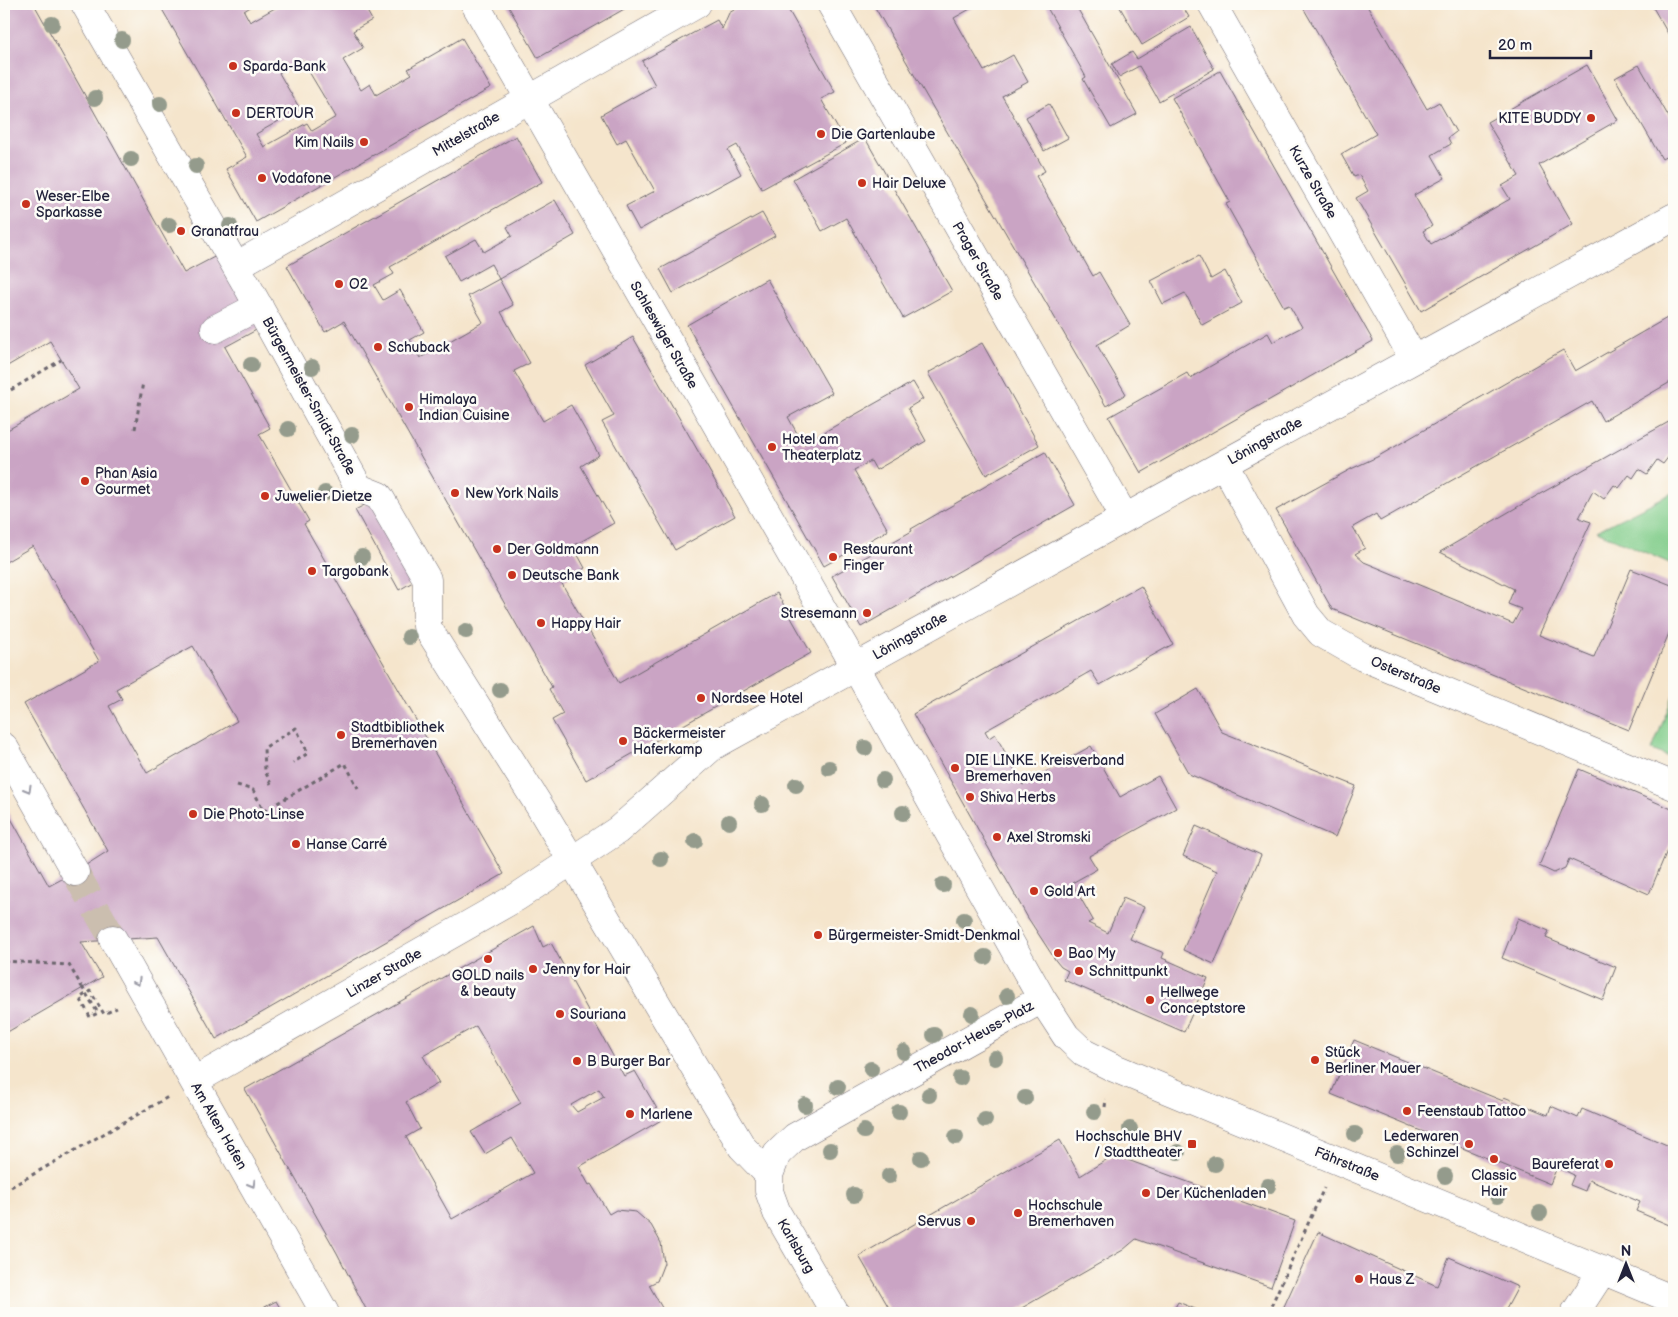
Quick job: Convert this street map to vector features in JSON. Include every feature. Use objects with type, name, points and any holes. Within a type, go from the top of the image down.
[{"type":"street","name":"Bürgermeister-Smidt-Straße","points":[[85,4],[259,306],[359,488],[379,496],[427,579],[427,627],[572,860]]},
{"type":"street","name":"Schleswiger Straße","points":[[475,4],[855,666]]},
{"type":"street","name":"Mittelstraße","points":[[236,266],[697,4]]},
{"type":"street","name":"Prager Straße","points":[[831,4],[1125,518]]},
{"type":"street","name":"Kurze Straße","points":[[1212,4],[1414,359]]},
{"type":"street","name":"Löningstraße","points":[[855,666],[1674,217]]},
{"type":"street","points":[[215,329],[259,306]]},
{"type":"street","name":"Osterstraße","points":[[1224,464],[1306,615],[1321,633],[1363,657],[1674,786]]},
{"type":"street","points":[[768,1175],[742,1147],[572,860],[618,830],[713,746],[855,666]]},
{"type":"street","name":"Theodor-Heuss-Platz","points":[[768,1175],[777,1154],[795,1137],[1042,998],[855,666]]},
{"type":"street","points":[[4,747],[75,872]]},
{"type":"street","name":"Linzer Straße","points":[[194,1082],[518,897],[572,860]]},
{"type":"street","name":"Am Alten Hafen","points":[[113,939],[325,1313]]},
{"type":"street","name":"Fährstraße","points":[[1042,998],[1066,1036],[1084,1053],[1112,1067],[1674,1300]]},
{"type":"street","name":"Karlsburg","points":[[768,1175],[769,1191],[777,1213],[835,1313]]},
{"type":"street","points":[[1575,1313],[1603,1270]]},
{"type":"path","points":[[4,394],[61,360]]},
{"type":"path","points":[[135,429],[143,382]]},
{"type":"path","points":[[272,784],[265,771],[264,748],[296,728],[308,753],[293,763]]},
{"type":"path","points":[[238,785],[253,790],[264,811],[345,763],[358,788]]},
{"type":"path","points":[[4,961],[69,965],[82,987],[98,1013],[90,1017],[80,998],[90,991],[104,1014]]},
{"type":"path","points":[[4,1191],[194,1082]]},
{"type":"path","points":[[1268,1313],[1337,1160]]},
{"type":"green space","points":[[1674,492],[1674,565],[1596,531]]},
{"type":"green space","points":[[1674,693],[1674,759],[1652,750]]},
{"type":"building","points":[[4,4],[34,4],[184,273],[220,254],[260,328],[225,347],[270,428],[259,434],[309,521],[304,524],[504,874],[216,1039],[158,937],[81,942],[102,977],[4,1034],[4,806],[49,886],[108,851],[24,704],[99,661],[33,546],[4,563],[4,432],[79,389],[50,341],[4,368]],"holes":[[[193,646],[237,721],[147,773],[109,706],[122,699],[116,689]]]},
{"type":"building","points":[[159,4],[251,4],[252,6],[244,11],[250,22],[282,4],[363,4],[372,20],[353,31],[363,48],[343,60],[361,90],[370,84],[376,95],[412,74],[408,69],[462,38],[491,88],[256,222],[226,169],[247,157]],"holes":[[[302,60],[336,117],[312,131],[307,123],[264,147],[256,134],[300,109],[279,73]]]},
{"type":"building","points":[[507,4],[633,4],[538,58]]},
{"type":"building","points":[[744,4],[785,4],[835,92],[821,99],[846,143],[762,189],[737,145],[728,150],[741,174],[639,230],[626,206],[655,191],[626,139],[617,144],[601,115],[655,85],[642,61],[717,20],[722,29],[729,13]]},
{"type":"building","points":[[873,4],[979,4],[954,18],[984,71],[1013,55],[1028,82],[1002,96],[1045,171],[1036,176],[1093,276],[1099,272],[1130,325],[1097,345],[1126,394],[1106,406]]},
{"type":"building","points":[[1045,4],[1075,4],[1137,114],[1111,128],[1083,79],[1086,77]]},
{"type":"building","points":[[1118,4],[1181,4],[1189,17],[1142,45]]},
{"type":"building","points":[[1301,4],[1366,4],[1427,109],[1439,102],[1456,132],[1448,138],[1451,144],[1432,155],[1445,178],[1414,195],[1432,226],[1423,231],[1431,244],[1510,199],[1502,186],[1519,176],[1487,122],[1587,65],[1618,120],[1539,165],[1573,224],[1421,311],[1356,198],[1368,191],[1359,175],[1354,177],[1341,154],[1376,134]]},
{"type":"building","points":[[1651,4],[1674,4],[1674,44]]},
{"type":"building","points":[[1191,27],[1214,69],[1159,101],[1139,66],[1119,77],[1112,64],[1132,52],[1137,59]]},
{"type":"building","points":[[1639,65],[1674,126],[1674,152],[1662,159],[1615,78]]},
{"type":"building","points":[[1220,71],[1373,341],[1141,473],[1109,417],[1187,373],[1190,378],[1268,333],[1273,342],[1302,327],[1289,305],[1284,307],[1226,204],[1230,202],[1172,98]]},
{"type":"building","points":[[1049,104],[1068,138],[1044,151],[1026,117]]},
{"type":"building","points":[[516,136],[542,182],[390,267],[394,274],[374,285],[383,300],[400,290],[424,332],[410,340],[420,358],[483,322],[468,296],[499,279],[513,305],[501,312],[530,363],[514,371],[543,421],[571,405],[599,455],[581,466],[614,523],[573,546],[585,568],[561,582],[619,683],[777,593],[811,653],[586,780],[552,720],[563,714],[549,689],[552,687],[344,321],[325,332],[287,266]]},
{"type":"building","points":[[865,138],[952,291],[903,318],[846,218],[822,231],[793,179]]},
{"type":"building","points":[[555,200],[575,235],[499,279],[491,264],[459,282],[445,256],[476,239],[484,252],[512,236],[507,227]]},
{"type":"building","points":[[762,213],[775,236],[673,293],[660,269]]},
{"type":"building","points":[[1199,256],[1211,279],[1225,271],[1242,303],[1202,325],[1185,293],[1163,304],[1151,281]]},
{"type":"building","points":[[767,279],[832,393],[788,417],[803,444],[913,382],[923,399],[908,408],[926,441],[876,470],[871,461],[854,470],[888,530],[824,566],[687,325]]},
{"type":"building","points":[[1674,314],[1674,380],[1603,421],[1592,401],[1380,521],[1376,514],[1353,527],[1365,548],[1355,554],[1364,562],[1513,624],[1521,609],[1508,604],[1514,589],[1440,552],[1674,419],[1674,452],[1663,464],[1657,460],[1647,474],[1639,469],[1633,478],[1629,475],[1619,488],[1614,485],[1604,499],[1593,491],[1579,518],[1591,522],[1539,635],[1594,657],[1631,569],[1674,586],[1674,621],[1629,730],[1332,609],[1276,510],[1377,457],[1563,350],[1575,371]]},
{"type":"building","points":[[633,337],[735,516],[675,550],[602,422],[614,416],[585,365]]},
{"type":"building","points":[[982,343],[1039,445],[986,475],[928,373]]},
{"type":"building","points":[[1045,452],[1075,505],[861,627],[832,576]]},
{"type":"building","points":[[374,500],[418,579],[399,590],[355,510]]},
{"type":"building","points":[[1141,586],[1173,644],[1100,685],[1091,671],[985,731],[989,738],[995,734],[1023,785],[1091,746],[1120,797],[1158,776],[1176,808],[1089,856],[1097,869],[1072,883],[1093,920],[1088,923],[1108,933],[1123,898],[1144,907],[1130,939],[1164,953],[1162,958],[1208,978],[1184,1032],[1064,980],[1068,971],[1056,961],[1028,918],[913,714]]},
{"type":"building","points":[[1198,689],[1222,732],[1356,786],[1335,837],[1189,774],[1155,714]]},
{"type":"building","points":[[1579,769],[1674,810],[1674,834],[1649,894],[1569,859],[1565,868],[1554,873],[1539,866]]},
{"type":"building","points":[[1196,826],[1261,855],[1214,964],[1183,950],[1217,871],[1183,856]]},
{"type":"building","points":[[1518,918],[1549,931],[1546,938],[1616,967],[1603,1000],[1502,958]]},
{"type":"building","points":[[534,926],[543,947],[551,943],[624,1076],[635,1071],[663,1119],[579,1167],[609,1214],[616,1210],[636,1212],[651,1225],[661,1243],[664,1263],[657,1281],[649,1285],[665,1313],[368,1313],[337,1253],[245,1089]],"holes":[[[476,1026],[521,1103],[471,1132],[485,1154],[512,1138],[533,1173],[452,1219],[406,1137],[420,1129],[406,1102],[439,1083],[423,1056]],[[599,1089],[604,1097],[577,1112],[571,1105]]]},
{"type":"building","points":[[1354,1040],[1503,1101],[1504,1097],[1548,1115],[1551,1106],[1578,1118],[1582,1109],[1674,1148],[1674,1227],[1636,1211],[1640,1202],[1589,1180],[1585,1191],[1570,1185],[1574,1175],[1557,1167],[1550,1184],[1331,1094]]},
{"type":"building","name":"Hochschule Bremerhaven","points":[[1060,1140],[1080,1176],[1114,1155],[1295,1221],[1271,1287],[1136,1239],[1123,1250],[1013,1313],[892,1313],[859,1256]]},
{"type":"building","name":"Haus Z","points":[[1318,1232],[1437,1286],[1449,1257],[1518,1287],[1504,1313],[1281,1313]]},
{"type":"building","points":[[276,1301],[283,1313],[254,1313]]},
{"type":"building","points":[[1178,1302],[1205,1313],[1172,1313]]},
{"type":"tunnel","points":[[75,872],[113,939]]},
{"type":"place","name":"Sparda-Bank","points":[[233,66]]},
{"type":"place","name":"DERTOUR","points":[[236,113]]},
{"type":"place","name":"KITE BUDDY","points":[[1591,118]]},
{"type":"place","name":"Die Gartenlaube","points":[[821,134]]},
{"type":"place","name":"Kim Nails","points":[[364,142]]},
{"type":"place","name":"Vodafone","points":[[262,178]]},
{"type":"place","name":"Hair Deluxe","points":[[862,183]]},
{"type":"place","name":"Weser-Elbe Sparkasse","points":[[26,204]]},
{"type":"place","name":"Granatfrau","points":[[181,231]]},
{"type":"place","name":"O2","points":[[339,284]]},
{"type":"place","name":"Schuback","points":[[378,347]]},
{"type":"place","name":"Himalaya Indian Cuisine","points":[[409,407]]},
{"type":"place","name":"Hotel am Theaterplatz","points":[[772,447]]},
{"type":"place","name":"Phan Asia Gourmet","points":[[85,481]]},
{"type":"place","name":"New York Nails","points":[[455,493]]},
{"type":"place","name":"Juwelier Dietze","points":[[265,496]]},
{"type":"place","name":"Der Goldmann","points":[[497,549]]},
{"type":"place","name":"Restaurant Finger","points":[[833,557]]},
{"type":"place","name":"Targobank","points":[[312,571]]},
{"type":"place","name":"Deutsche Bank","points":[[512,575]]},
{"type":"place","name":"Stresemann","points":[[867,613]]},
{"type":"place","name":"Happy Hair","points":[[541,623]]},
{"type":"place","name":"Nordsee Hotel","points":[[701,698]]},
{"type":"place","name":"Stadtbibliothek Bremerhaven","points":[[341,735]]},
{"type":"place","name":"Bäckermeister Haferkamp","points":[[623,741]]},
{"type":"place","name":"DIE LINKE. Kreisverband Bremerhaven","points":[[955,768]]},
{"type":"place","name":"Shiva Herbs","points":[[970,797]]},
{"type":"place","name":"Die Photo-Linse","points":[[193,814]]},
{"type":"place","name":"Axel Stromski","points":[[997,837]]},
{"type":"place","name":"Hanse Carré","points":[[296,844]]},
{"type":"place","name":"Gold Art","points":[[1034,891]]},
{"type":"place","name":"Bürgermeister-Smidt-Denkmal","points":[[818,935]]},
{"type":"place","name":"Bao My","points":[[1058,953]]},
{"type":"place","name":"GOLD nails & beauty","points":[[488,959]]},
{"type":"place","name":"Jenny for Hair","points":[[533,969]]},
{"type":"place","name":"Schnittpunkt","points":[[1079,971]]},
{"type":"place","name":"Hellwege Conceptstore","points":[[1150,1000]]},
{"type":"place","name":"Souriana","points":[[560,1014]]},
{"type":"place","name":"Stück Berliner Mauer","points":[[1315,1060]]},
{"type":"place","name":"B Burger Bar","points":[[577,1061]]},
{"type":"place","name":"Feenstaub Tattoo","points":[[1407,1111]]},
{"type":"place","name":"Marlene","points":[[630,1114]]},
{"type":"place","name":"Hochschule BHV / Stadttheater","points":[[1192,1144]]},
{"type":"place","name":"Lederwaren Schinzel","points":[[1469,1144]]},
{"type":"place","name":"Classic Hair","points":[[1494,1159]]},
{"type":"place","name":"Baureferat","points":[[1609,1164]]},
{"type":"place","name":"Der Küchenladen","points":[[1146,1193]]},
{"type":"place","name":"Hochschule Bremerhaven","points":[[1018,1213]]},
{"type":"place","name":"Servus","points":[[971,1221]]},
{"type":"place","name":"Haus Z","points":[[1359,1279]]}]
